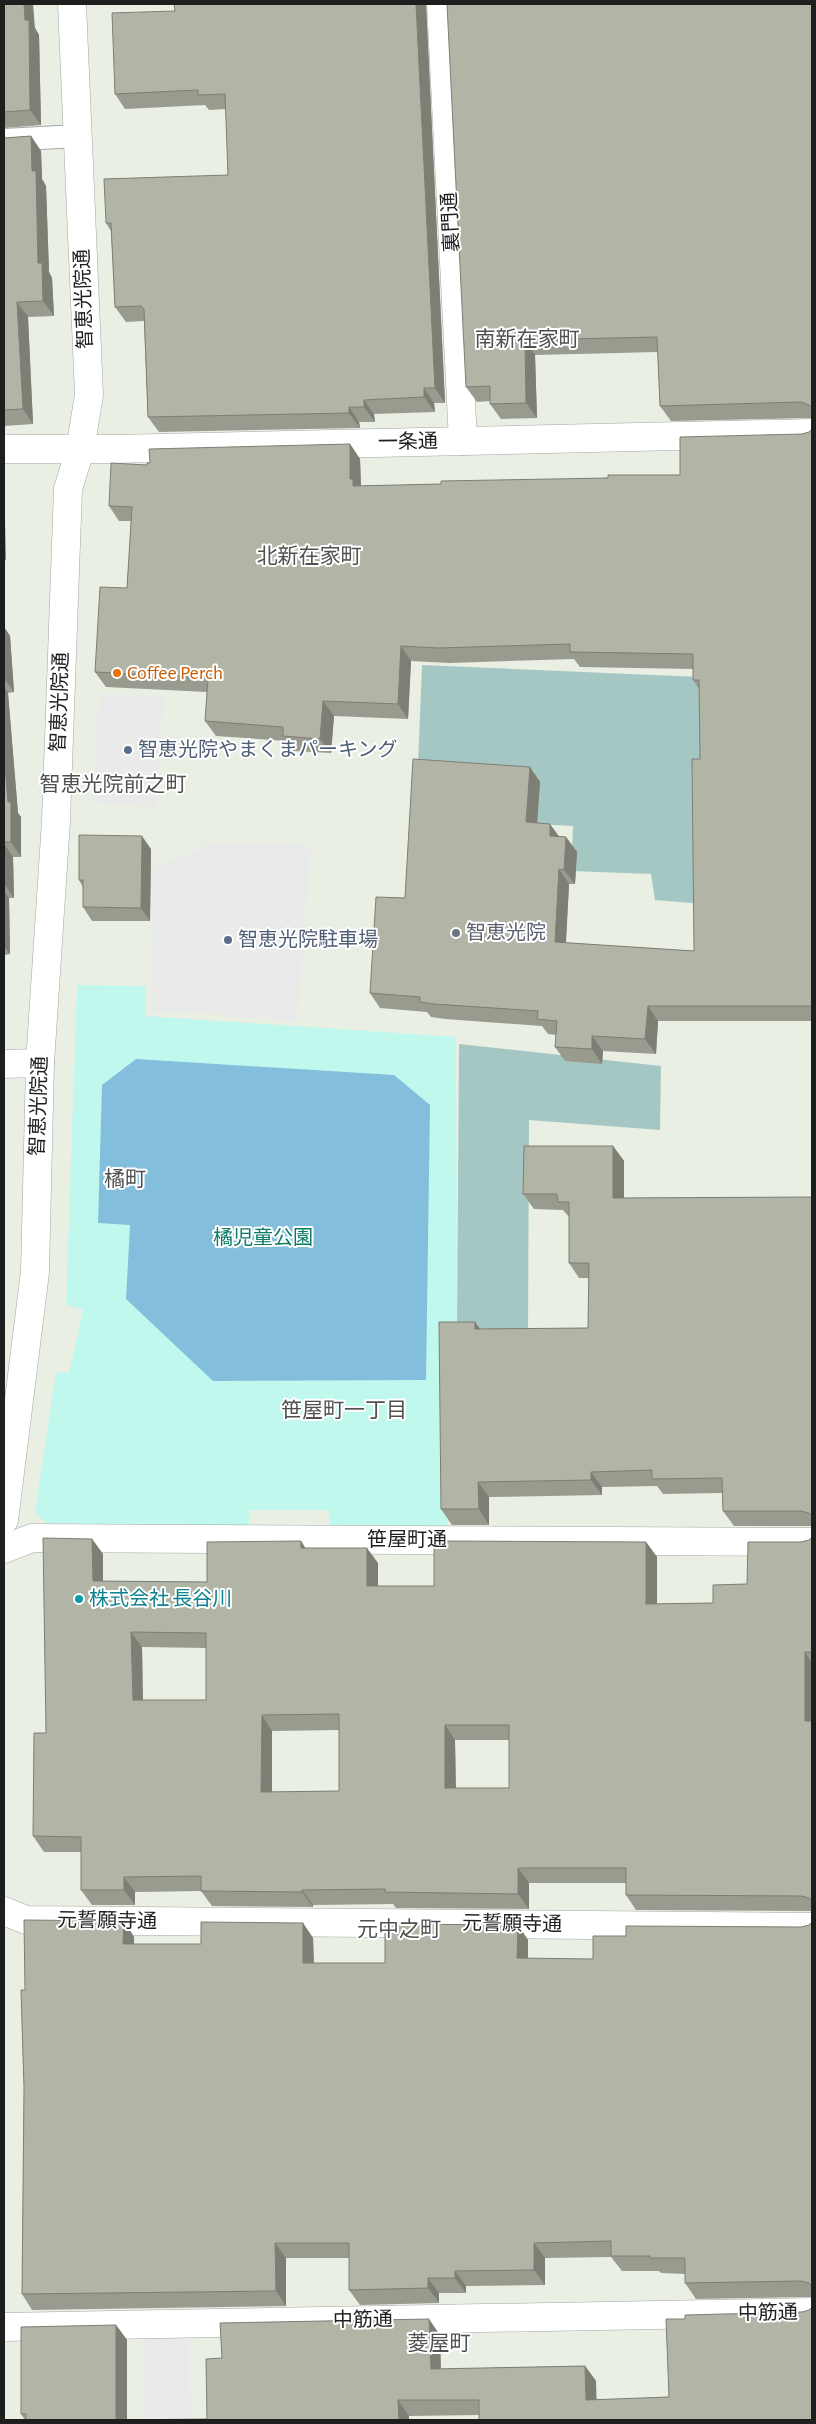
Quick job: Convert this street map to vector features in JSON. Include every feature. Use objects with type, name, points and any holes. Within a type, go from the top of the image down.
[{"type":"street","name":"智恵光院通","points":[[4,1520],[35,1272],[40,1063],[56,821],[68,489],[80,450],[89,395],[72,4]]},
{"type":"street","name":"裏門通","points":[[441,4],[463,441]]},
{"type":"street","name":"一条通","points":[[4,449],[80,450],[812,433]]},
{"type":"street","points":[[4,1064],[40,1063]]},
{"type":"street","name":"笹屋町通","points":[[4,1549],[32,1538],[812,1542]]},
{"type":"street","name":"元誓願寺通","points":[[4,1911],[26,1920],[812,1927]]},
{"type":"street","name":"中筋通","points":[[4,2327],[812,2312]]},
{"type":"lane","points":[[4,140],[77,136]]},
{"type":"shaded area","points":[[422,665],[700,677],[703,904],[655,900],[651,874],[571,871],[573,826],[536,824],[534,771],[418,764]]},
{"type":"shaded area","name":"智恵光院やまくまパーキング","points":[[100,693],[164,697],[156,807],[91,802]]},
{"type":"shaded area","name":"智恵光院駐車場","points":[[202,843],[311,845],[297,1021],[182,1011],[151,1011],[154,868],[203,848]]},
{"type":"shaded area","points":[[459,1044],[661,1066],[660,1130],[529,1120],[528,1337],[457,1335]]},
{"type":"shaded area","points":[[189,2338],[190,2420],[144,2420],[142,2339]]},
{"type":"green space","name":"橘児童公園","points":[[77,985],[146,986],[146,1016],[456,1037],[457,1335],[449,1335],[448,1526],[330,1525],[328,1510],[249,1510],[249,1527],[46,1523],[35,1512],[56,1372],[69,1373],[83,1310],[66,1305]]},
{"type":"green space","points":[[136,1059],[394,1075],[430,1105],[426,1380],[213,1381],[126,1299],[130,1225],[98,1223],[102,1085]]},
{"type":"building","points":[[4,4],[24,4],[25,20],[29,20],[30,110],[4,112]]},
{"type":"building","points":[[174,4],[416,4],[435,388],[424,388],[424,397],[364,400],[364,407],[349,407],[349,413],[148,417],[144,309],[141,306],[115,307],[111,223],[106,223],[104,179],[228,175],[225,94],[198,95],[198,90],[115,94],[112,13],[175,11]]},
{"type":"building","points":[[447,4],[812,4],[812,408],[801,402],[660,406],[657,337],[525,340],[526,403],[490,404],[490,386],[466,387]]},
{"type":"building","points":[[31,136],[32,171],[36,171],[38,263],[42,263],[43,301],[17,302],[23,409],[4,410],[4,138]]},
{"type":"building","points":[[812,429],[812,1006],[648,1006],[645,1039],[592,1036],[592,1049],[555,1047],[557,1021],[537,1019],[538,1011],[434,1004],[420,1002],[420,997],[370,993],[376,897],[405,898],[413,759],[530,767],[526,822],[550,824],[550,836],[566,837],[564,870],[559,869],[555,942],[694,951],[692,759],[700,759],[699,680],[693,680],[693,654],[570,652],[570,644],[438,648],[401,646],[398,704],[323,701],[320,739],[283,736],[283,727],[205,721],[208,678],[95,672],[100,587],[127,588],[132,507],[109,506],[111,463],[147,465],[147,463],[150,463],[149,449],[350,444],[350,479],[353,479],[353,486],[441,484],[441,481],[608,478],[608,475],[680,475],[680,437],[802,434]]},
{"type":"building","points":[[4,754],[8,802],[11,802],[11,842],[4,842]]},
{"type":"building","points":[[79,835],[142,836],[141,908],[83,907],[83,880],[79,880]]},
{"type":"building","points":[[524,1146],[613,1146],[613,1198],[812,1197],[812,1516],[801,1511],[723,1511],[722,1478],[652,1479],[652,1470],[591,1472],[591,1480],[478,1482],[479,1509],[441,1509],[439,1322],[475,1322],[475,1329],[588,1328],[589,1263],[569,1263],[569,1202],[558,1202],[557,1194],[523,1194]]},
{"type":"building","points":[[812,1537],[812,1652],[805,1652],[805,1721],[812,1721],[812,1901],[801,1896],[626,1895],[626,1868],[518,1868],[518,1894],[385,1892],[385,1889],[302,1890],[302,1892],[201,1891],[201,1876],[124,1877],[124,1890],[81,1890],[81,1837],[33,1836],[34,1733],[46,1733],[43,1538],[92,1539],[93,1581],[207,1582],[207,1542],[301,1541],[301,1548],[367,1548],[367,1586],[434,1586],[434,1543],[442,1543],[442,1541],[646,1542],[646,1604],[713,1603],[713,1585],[747,1584],[748,1542],[801,1542]],"holes":[[[131,1632],[206,1633],[206,1700],[133,1700]],[[339,1714],[339,1791],[261,1792],[262,1715]],[[445,1725],[509,1725],[509,1788],[445,1788]]]},
{"type":"building","points":[[24,1920],[124,1921],[123,1944],[201,1944],[201,1922],[303,1923],[303,1963],[385,1963],[385,1924],[518,1925],[517,1958],[593,1959],[593,1936],[626,1936],[626,1926],[801,1927],[812,1922],[812,2286],[801,2281],[685,2283],[685,2258],[611,2256],[611,2241],[534,2243],[534,2270],[455,2271],[455,2278],[428,2278],[428,2288],[349,2290],[349,2243],[275,2243],[276,2291],[22,2294],[24,2088],[21,1990],[25,1990]]},
{"type":"building","points":[[812,2307],[812,2420],[479,2420],[479,2400],[398,2400],[399,2420],[116,2420],[207,2419],[206,2359],[222,2358],[220,2323],[429,2319],[431,2369],[585,2366],[586,2400],[669,2397],[666,2319],[685,2319],[685,2315],[802,2312]]},
{"type":"building","points":[[116,2325],[116,2420],[26,2420],[26,2414],[21,2414],[21,2327]]},
{"type":"place","name":"Coffee Perch","points":[[117,673]]},
{"type":"place","name":"智恵光院やまくまパーキング","points":[[128,750]]},
{"type":"place","name":"智恵光院","points":[[456,933]]},
{"type":"place","name":"智恵光院駐車場","points":[[228,940]]},
{"type":"place","name":"株式会社 長谷川","points":[[79,1599]]},
{"type":"district","name":"南新在家町","points":[[527,339]]},
{"type":"district","name":"北新在家町","points":[[309,556]]},
{"type":"district","name":"智恵光院前之町","points":[[113,784]]},
{"type":"district","name":"橘町","points":[[125,1179]]},
{"type":"district","name":"笹屋町一丁目","points":[[344,1410]]},
{"type":"district","name":"元中之町","points":[[399,1929]]},
{"type":"district","name":"菱屋町","points":[[439,2343]]}]
